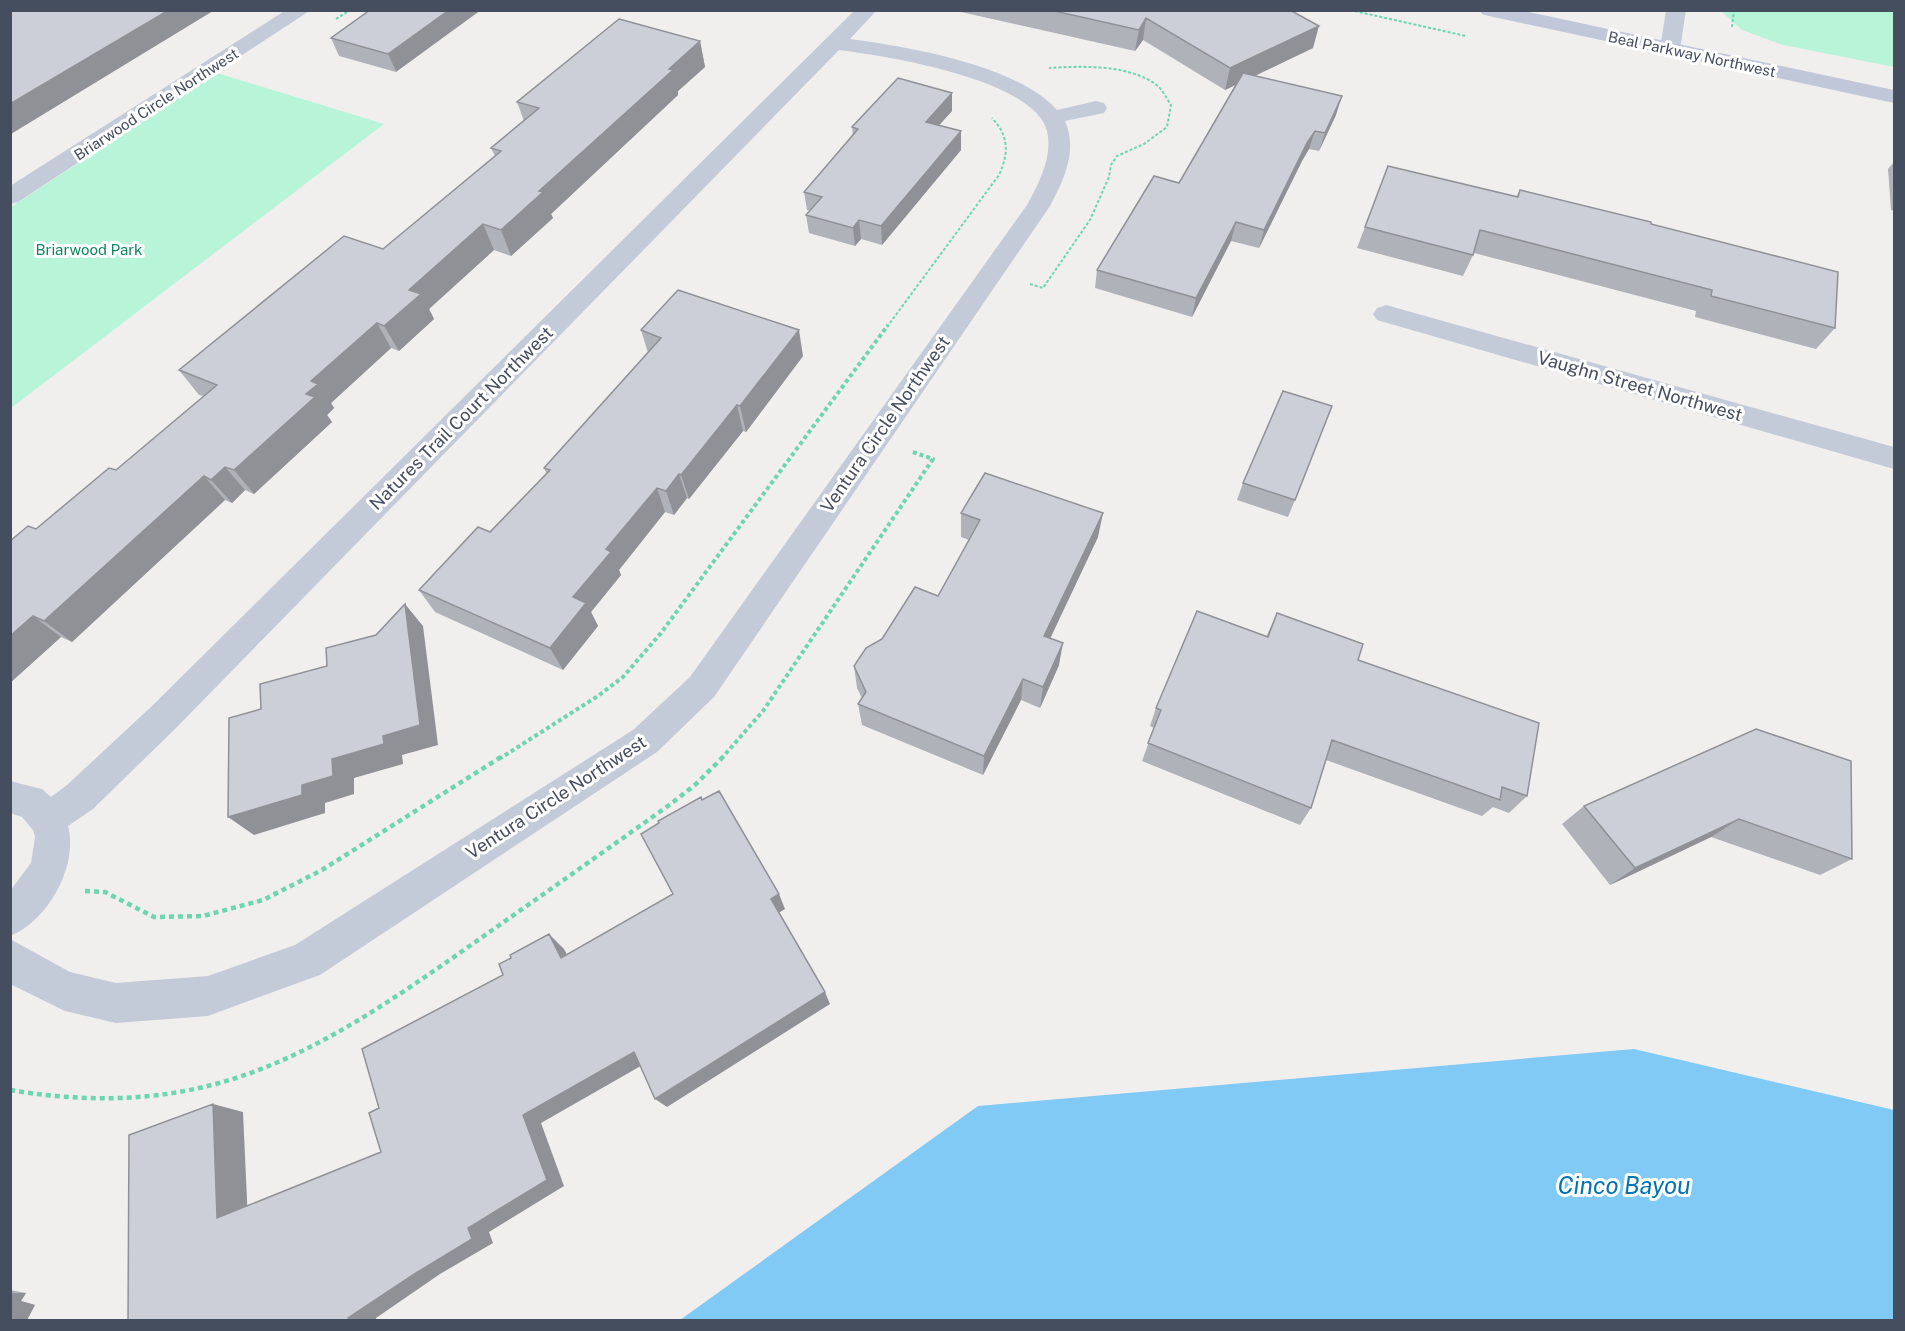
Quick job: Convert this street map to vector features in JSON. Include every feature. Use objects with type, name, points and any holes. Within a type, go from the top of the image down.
[{"type":"main road","name":"Beal Parkway Northwest","points":[[1489,10],[1894,97]]},
{"type":"street","name":"Briarwood Circle Northwest","points":[[10,197],[301,10]]},
{"type":"street","name":"Natures Trail Court Northwest","points":[[49,819],[80,797],[165,716],[867,10]]},
{"type":"street","points":[[1670,49],[1676,10]]},
{"type":"street","points":[[835,43],[902,53],[974,72],[1039,102],[1053,117],[1096,108]]},
{"type":"street","name":"Ventura Circle Northwest","points":[[10,958],[24,970],[65,991],[116,1003],[208,996],[306,961],[645,741],[702,687],[1038,206],[1054,177],[1058,132],[1053,117]]},
{"type":"street","name":"Vaughn Street Northwest","points":[[1386,314],[1894,458]]},
{"type":"street","points":[[10,797],[30,801],[49,819],[54,845],[45,876],[21,907]]},
{"type":"path","points":[[1731,34],[1734,10]]},
{"type":"path","points":[[991,273],[1043,288],[1090,220],[1109,177],[1111,165],[1117,156],[1158,135],[1167,127],[1171,105],[1159,87],[1144,79],[1092,66],[1048,68],[1040,66]]},
{"type":"path","points":[[21,907],[72,890],[105,892],[154,917],[203,916],[263,900],[322,870],[598,696],[623,677],[661,633],[999,176],[1007,159],[1007,146],[1003,130],[986,114]]},
{"type":"green space","points":[[1721,11],[1894,11],[1894,67],[1783,45],[1742,30]]},
{"type":"green space","name":"Briarwood Park","points":[[217,73],[384,124],[11,408],[11,207]]},
{"type":"water","name":"Cinco Bayou","points":[[1634,1049],[1894,1110],[1894,1320],[680,1320],[978,1106]]},
{"type":"building","points":[[10,10],[169,10],[10,104]]},
{"type":"building","points":[[370,10],[449,10],[388,54],[331,38]]},
{"type":"building","points":[[1050,10],[1290,10],[1319,26],[1230,68],[1146,18],[1139,30]]},
{"type":"building","points":[[619,19],[700,41],[669,69],[673,70],[539,191],[543,192],[501,230],[483,224],[409,290],[421,294],[384,326],[377,323],[311,381],[318,384],[306,394],[315,397],[234,470],[225,467],[211,480],[204,476],[44,621],[33,616],[10,636],[10,541],[28,526],[36,529],[109,468],[116,470],[217,385],[179,370],[344,236],[383,249],[501,151],[491,148],[539,108],[517,102]]},
{"type":"building","points":[[1243,73],[1342,96],[1325,133],[1315,131],[1307,143],[1264,230],[1236,222],[1196,298],[1097,270],[1154,176],[1179,183]]},
{"type":"building","points":[[898,78],[952,93],[926,122],[961,131],[881,226],[859,220],[853,228],[806,215],[822,197],[804,192],[858,129],[852,127]]},
{"type":"building","points":[[1388,166],[1518,197],[1520,190],[1838,272],[1835,328],[1711,296],[1712,290],[1480,230],[1473,255],[1365,227]]},
{"type":"building","points":[[678,290],[799,330],[740,406],[737,405],[681,475],[679,474],[666,491],[657,488],[606,549],[611,552],[573,597],[586,603],[550,648],[419,590],[478,527],[490,532],[550,470],[544,468],[661,338],[641,330]]},
{"type":"building","points":[[1283,391],[1332,406],[1295,500],[1243,483]]},
{"type":"building","points":[[985,473],[1103,513],[1044,636],[1063,643],[1043,687],[1023,679],[984,756],[858,704],[866,692],[854,666],[866,648],[882,639],[915,587],[938,596],[980,520],[961,513]]},
{"type":"building","points":[[405,604],[420,725],[383,736],[384,744],[332,759],[333,776],[302,785],[302,795],[228,817],[229,718],[261,709],[260,684],[327,666],[326,648],[376,635]]},
{"type":"building","points":[[1197,611],[1268,637],[1277,613],[1363,644],[1358,660],[1539,723],[1527,796],[1502,787],[1500,800],[1332,740],[1311,808],[1148,743],[1161,710],[1156,708]]},
{"type":"building","points":[[1756,729],[1851,761],[1852,859],[1739,819],[1635,868],[1584,806]]},
{"type":"building","points":[[719,791],[779,894],[771,899],[825,992],[655,1099],[634,1052],[523,1115],[547,1180],[468,1228],[472,1239],[416,1273],[348,1318],[349,1320],[128,1320],[129,1135],[213,1104],[217,1218],[381,1152],[369,1113],[379,1108],[362,1049],[503,975],[499,964],[511,958],[510,955],[549,934],[561,958],[673,894],[641,834],[659,823],[658,821],[701,797],[702,800]]}]
